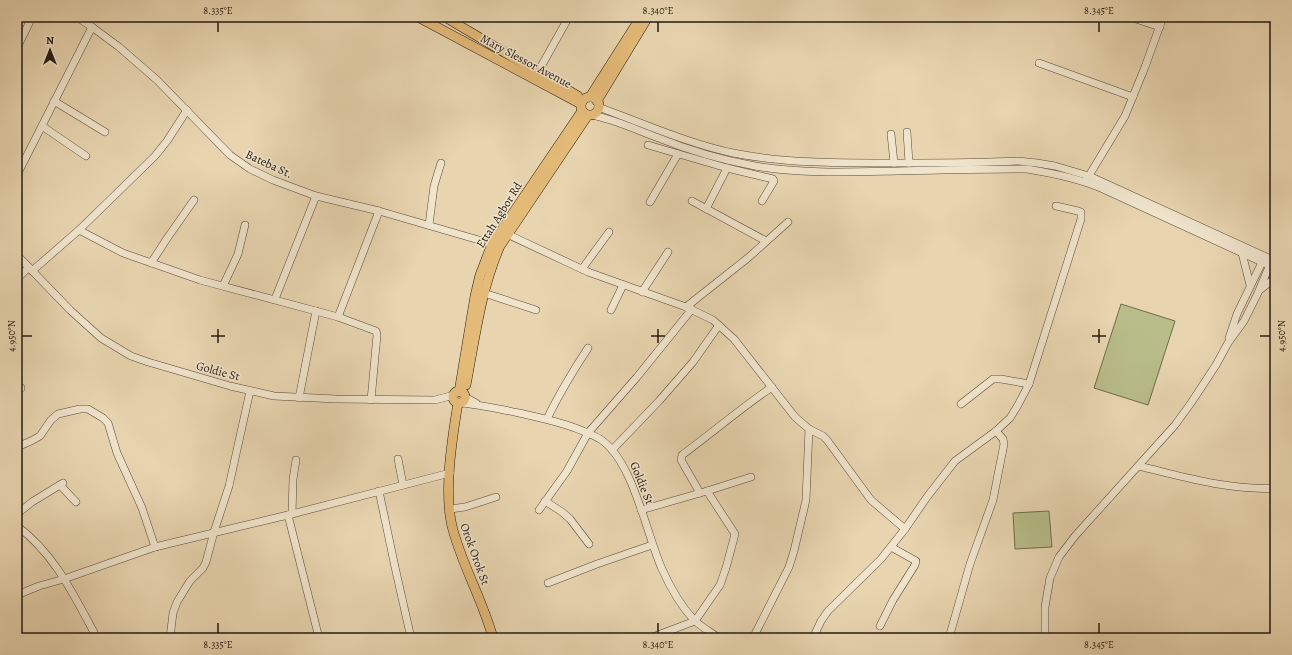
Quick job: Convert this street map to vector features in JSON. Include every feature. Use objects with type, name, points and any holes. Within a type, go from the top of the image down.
[{"type":"main road","name":"Mary Slessor Avenue","points":[[418,17],[589,106]]},
{"type":"main road","name":"Mary Slessor Avenue","points":[[445,17],[538,72],[589,106]]},
{"type":"main road","points":[[589,106],[641,17]]},
{"type":"main road","points":[[589,106],[648,17]]},
{"type":"main road","name":"Ettah Agbor Rd","points":[[460,398],[496,245],[507,234],[589,106]]},
{"type":"main road","name":"Ettah Agbor Rd","points":[[460,398],[475,296],[480,275],[496,245],[589,106]]},
{"type":"main road","name":"Orok Orok St","points":[[460,398],[455,424],[450,473],[450,508],[452,528],[456,542],[484,610],[493,638]]},
{"type":"street","points":[[17,48],[32,17]]},
{"type":"street","name":"Bateba St.","points":[[76,17],[119,47],[157,80],[230,155],[243,165],[260,174],[316,196],[379,211],[496,245]]},
{"type":"street","points":[[1130,17],[1160,26]]},
{"type":"street","points":[[1087,179],[1125,116],[1163,17]]},
{"type":"street","points":[[538,72],[566,22]]},
{"type":"street","points":[[17,175],[92,27]]},
{"type":"street","points":[[1039,63],[1133,97]]},
{"type":"street","points":[[54,101],[105,132]]},
{"type":"street","points":[[589,106],[623,115],[678,138],[712,148],[777,160],[894,163],[1018,161],[1055,166],[1273,263],[1244,320],[1228,343],[1216,366],[1175,425],[1075,536],[1060,558],[1050,583],[1046,607],[1045,638]]},
{"type":"street","points":[[589,106],[616,121],[672,143],[714,157],[756,166],[790,170],[833,172],[1027,169],[1087,179],[1242,253],[1263,259]]},
{"type":"street","points":[[17,279],[79,230],[155,156],[167,141],[187,110]]},
{"type":"street","points":[[42,126],[86,156]]},
{"type":"street","points":[[907,132],[909,163]]},
{"type":"street","points":[[891,134],[894,163]]},
{"type":"street","points":[[648,145],[727,168],[773,179],[774,181],[762,202]]},
{"type":"street","points":[[650,202],[678,154]]},
{"type":"street","points":[[429,225],[434,186],[441,163]]},
{"type":"street","points":[[706,209],[727,168]]},
{"type":"street","points":[[275,299],[316,196]]},
{"type":"street","points":[[151,263],[194,200]]},
{"type":"street","points":[[692,202],[766,241]]},
{"type":"street","points":[[813,638],[821,621],[828,611],[876,564],[891,547],[954,461],[996,431],[1010,418],[1018,405],[1029,384],[1082,216],[1078,210],[1056,206]]},
{"type":"street","points":[[338,317],[379,211]]},
{"type":"street","points":[[539,510],[567,471],[588,433],[637,378],[689,308],[788,222]]},
{"type":"street","points":[[223,286],[238,254],[245,225]]},
{"type":"street","points":[[79,230],[118,250],[151,263],[223,286],[338,317],[376,331],[371,400]]},
{"type":"street","points":[[582,269],[610,232]]},
{"type":"street","points":[[507,234],[582,269],[689,308],[713,320],[734,339],[795,417],[809,429],[823,436],[827,440],[871,500],[905,529]]},
{"type":"street","points":[[642,292],[668,252]]},
{"type":"street","points":[[1242,253],[1250,285]]},
{"type":"street","name":"Goldie St","points":[[17,255],[70,310],[101,338],[131,356],[148,362],[201,378],[274,396],[371,400],[435,400],[460,398],[478,404],[566,424],[600,439],[612,450],[624,467],[641,510],[652,545],[670,585],[680,602],[695,621],[719,638]]},
{"type":"street","points":[[1228,343],[1232,325],[1263,259]]},
{"type":"street","points":[[1259,290],[1275,278]]},
{"type":"street","points":[[611,310],[623,285]]},
{"type":"street","points":[[484,293],[536,310]]},
{"type":"street","points":[[298,398],[316,311]]},
{"type":"street","points":[[612,450],[669,390],[693,362],[719,325]]},
{"type":"street","points":[[547,419],[557,398],[588,348]]},
{"type":"street","points":[[961,404],[993,379],[1029,384]]},
{"type":"street","points":[[650,638],[695,621],[720,585],[735,536],[734,532],[703,492],[681,460],[682,455],[711,434],[747,404],[772,387]]},
{"type":"street","points":[[170,638],[177,602],[190,581],[203,568],[210,551],[214,532],[229,486],[250,391]]},
{"type":"street","points":[[17,447],[40,436],[51,420],[58,414],[80,409],[88,409],[103,418],[108,423],[117,453],[142,508],[155,547]]},
{"type":"street","points":[[754,638],[789,566],[794,551],[806,500],[809,429]]},
{"type":"street","points":[[949,638],[970,564],[993,500],[1004,444],[1003,439],[996,431]]},
{"type":"street","points":[[398,458],[403,485]]},
{"type":"street","points":[[296,460],[290,515],[319,638]]},
{"type":"street","points":[[1138,466],[1197,480],[1234,486],[1275,488]]},
{"type":"street","points":[[17,595],[39,586],[64,579],[155,547],[290,515],[450,473]]},
{"type":"street","points":[[641,510],[751,476]]},
{"type":"street","points":[[17,514],[32,502],[61,484],[76,502]]},
{"type":"street","points":[[379,491],[411,638]]},
{"type":"street","points":[[450,508],[465,507],[496,497]]},
{"type":"street","points":[[545,501],[570,519],[589,544]]},
{"type":"street","points":[[17,526],[29,535],[46,552],[64,579],[97,638]]},
{"type":"street","points":[[548,584],[597,564],[652,545]]},
{"type":"street","points":[[880,626],[893,600],[916,561],[891,547]]},
{"type":"green space","points":[[1121,304],[1175,321],[1148,405],[1094,388]]},
{"type":"green space","points":[[1049,511],[1052,547],[1015,549],[1013,513]]}]
